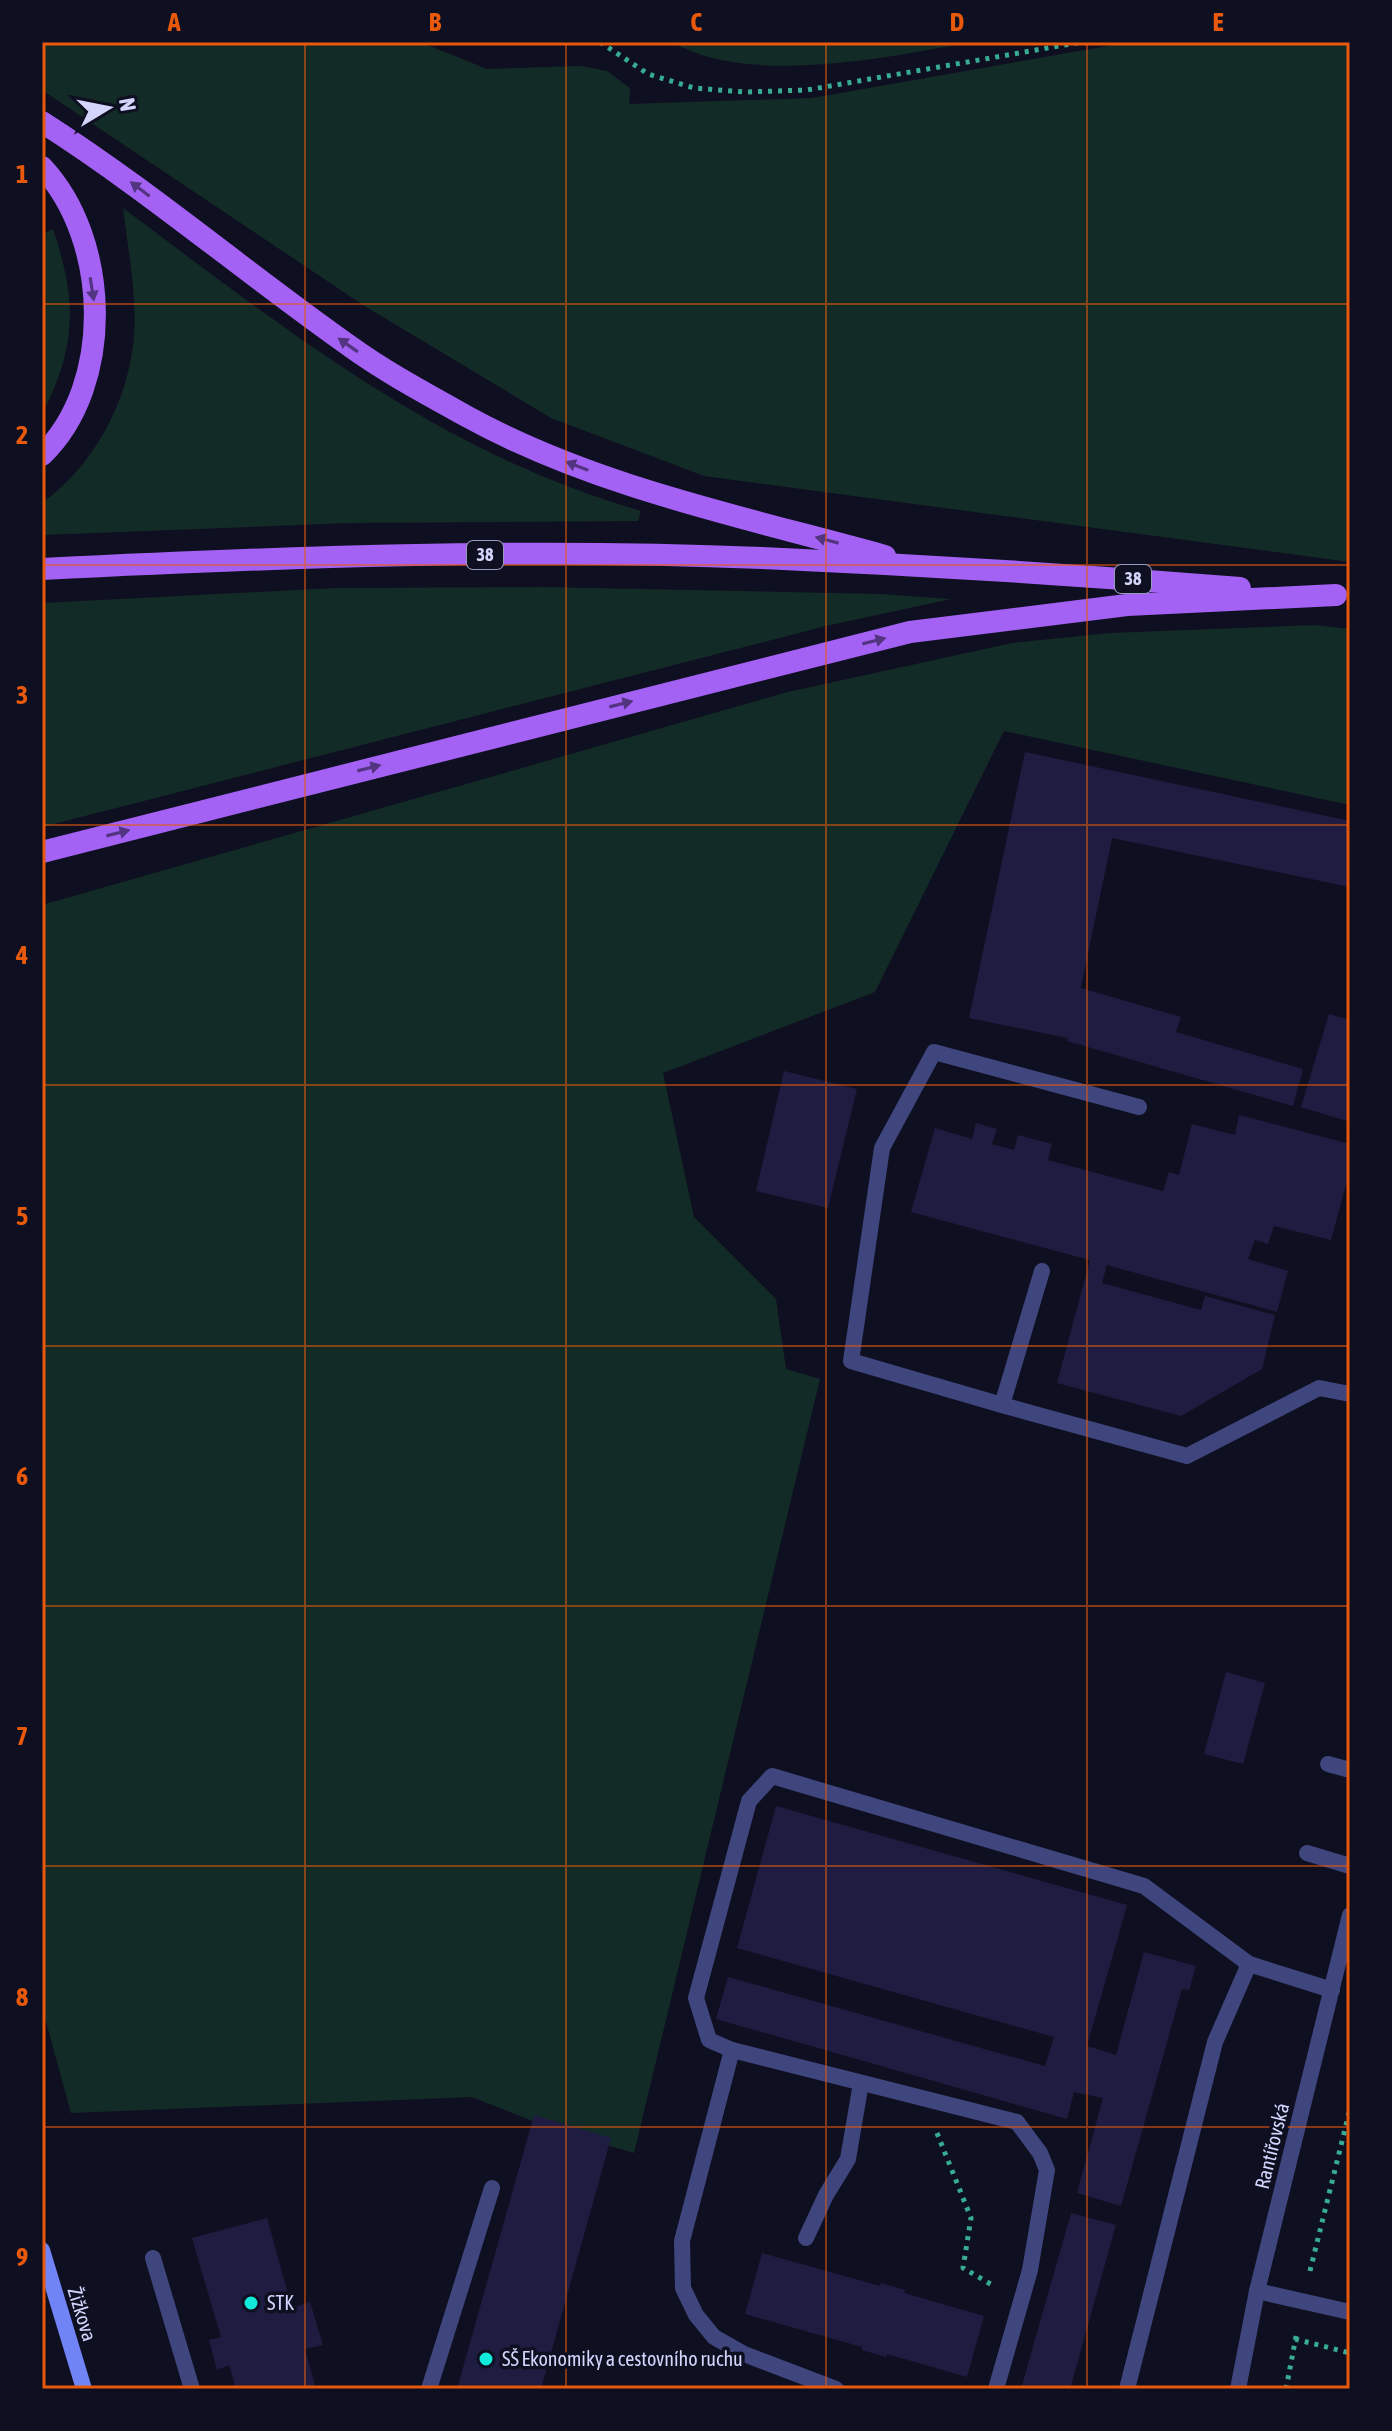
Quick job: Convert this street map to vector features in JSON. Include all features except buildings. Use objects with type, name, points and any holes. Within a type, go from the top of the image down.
[{"type":"main road","points":[[42,122],[93,155],[354,349],[468,417],[580,468],[929,568]]},
{"type":"main road","points":[[42,167],[67,201],[78,227],[94,293],[96,323],[84,389],[52,446],[42,455]]},
{"type":"main road","name":"38","points":[[42,569],[307,556],[761,558],[1140,580],[1343,596]]},
{"type":"main road","points":[[42,852],[910,632],[1127,605],[1343,596]]},
{"type":"main road","name":"Žižkova","points":[[42,2250],[84,2389]]},
{"type":"street","points":[[1139,1107],[934,1052],[882,1148],[851,1361],[1187,1456],[1319,1388],[1350,1394]]},
{"type":"street","points":[[1002,1405],[1042,1271]]},
{"type":"street","points":[[1328,1764],[1350,1770]]},
{"type":"street","points":[[996,2389],[1030,2270],[1047,2170],[1040,2153],[1017,2122],[732,2050],[709,2040],[696,1998],[749,1801],[772,1776],[1144,1886],[1249,1964],[1332,1990]]},
{"type":"street","points":[[1307,1853],[1350,1866]]},
{"type":"street","name":"Rantířovská","points":[[1238,2389],[1257,2291],[1350,1915]]},
{"type":"street","points":[[1127,2389],[1215,2042],[1249,1964]]},
{"type":"street","points":[[732,2050],[682,2241],[683,2288],[696,2315],[714,2337],[744,2354],[836,2389]]},
{"type":"street","points":[[806,2238],[826,2195],[848,2159],[861,2083]]},
{"type":"street","points":[[429,2389],[492,2188]]},
{"type":"street","points":[[153,2258],[192,2389]]},
{"type":"street","points":[[1257,2291],[1350,2312]]},
{"type":"path","points":[[600,42],[648,74],[694,88],[745,92],[807,90],[1082,42]]},
{"type":"path","points":[[924,2099],[971,2218],[963,2268],[1020,2302]]},
{"type":"path","points":[[1286,2389],[1302,2302],[1350,2109]]},
{"type":"path","points":[[1295,2339],[1350,2353]]},
{"type":"green space","points":[[42,42],[420,42],[487,69],[581,66],[607,71],[630,88],[629,104],[812,98],[1119,44],[1350,42],[1350,562],[704,476],[551,418],[363,305],[42,90]]},
{"type":"green space","points":[[672,42],[973,42],[861,60],[779,66],[704,56]]},
{"type":"green space","points":[[123,208],[306,343],[368,384],[498,456],[567,486],[641,511],[638,521],[349,523],[42,535],[42,503],[61,488],[93,451],[116,407],[131,360],[134,304]]},
{"type":"green space","points":[[53,229],[66,279],[70,323],[62,367],[42,414],[42,235]]},
{"type":"green space","points":[[540,587],[880,594],[951,599],[826,626],[42,827],[42,603],[337,588]]},
{"type":"green space","points":[[1315,625],[1350,629],[1350,805],[1004,731],[875,992],[663,1073],[694,1217],[776,1299],[786,1369],[820,1379],[634,2153],[555,2130],[472,2097],[71,2113],[42,2007],[42,905],[788,692],[1012,643],[1110,633]]},
{"type":"place","name":"STK","points":[[251,2303]]},
{"type":"place","name":"SŠ Ekonomiky a cestovního ruchu","points":[[486,2359]]}]
